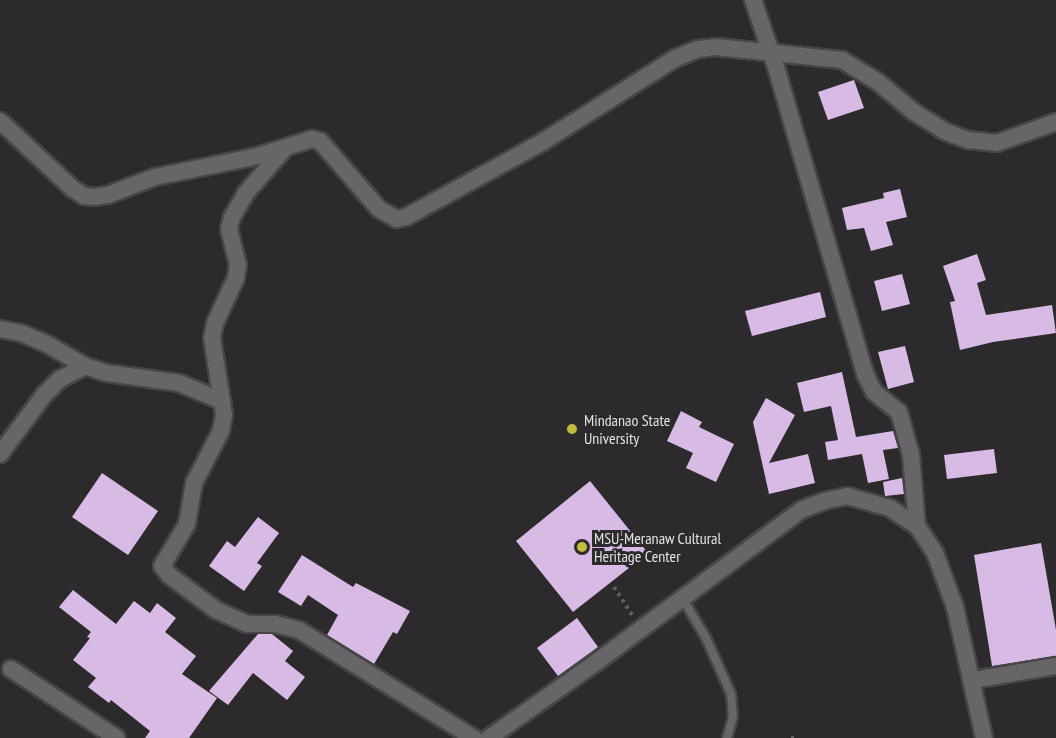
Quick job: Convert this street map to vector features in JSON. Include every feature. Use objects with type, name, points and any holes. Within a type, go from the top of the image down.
[{"type":"street","points":[[753,0],[865,374],[874,392],[899,412],[911,455],[917,526]]},
{"type":"street","points":[[0,121],[73,189],[84,196],[95,197],[108,195],[155,177],[258,156],[312,139],[320,141],[379,209],[398,219],[406,217],[544,141],[676,58],[698,49],[716,47],[842,60],[878,82],[914,112],[944,131],[968,140],[997,143],[1056,122]]},
{"type":"street","points":[[286,146],[246,193],[232,217],[229,229],[237,265],[236,278],[215,323],[212,338],[224,415],[221,431],[194,483],[187,524],[164,561],[164,570],[216,610],[235,620],[247,624],[275,624],[299,630],[474,738]]},
{"type":"street","points":[[0,329],[21,333],[47,344],[85,366],[107,373],[179,383],[222,401]]},
{"type":"street","points":[[0,454],[44,395],[60,379],[85,366]]},
{"type":"street","points":[[489,738],[641,630],[801,510],[824,501],[847,496],[890,508],[917,526],[935,553],[955,607],[984,738]]},
{"type":"street","points":[[973,680],[1056,666]]},
{"type":"street","points":[[11,669],[117,738]]},
{"type":"lane","points":[[683,599],[706,638],[731,694],[733,716],[727,738]]},
{"type":"path","points":[[614,587],[641,630]]},
{"type":"building","points":[[854,80],[864,108],[828,120],[818,92]]},
{"type":"building","points":[[900,189],[907,217],[886,222],[893,245],[871,251],[864,228],[847,230],[842,208],[884,198],[883,193]]},
{"type":"building","points":[[977,254],[986,280],[977,283],[986,315],[1052,305],[1056,333],[993,342],[960,350],[950,302],[955,301],[943,266]]},
{"type":"building","points":[[902,274],[910,304],[882,311],[874,281]]},
{"type":"building","points":[[820,292],[826,317],[752,336],[745,311]]},
{"type":"building","points":[[905,346],[914,382],[888,389],[878,352]]},
{"type":"building","points":[[842,372],[856,437],[893,431],[898,448],[883,450],[889,479],[868,483],[862,454],[828,460],[825,442],[838,440],[831,406],[804,412],[797,383]]},
{"type":"building","points":[[766,398],[795,415],[769,463],[808,454],[815,483],[769,494],[753,422]]},
{"type":"building","points":[[681,411],[702,422],[699,427],[734,444],[716,482],[686,468],[693,453],[667,441]]},
{"type":"building","points":[[994,449],[997,473],[947,479],[944,455]]},
{"type":"building","points":[[102,473],[158,511],[128,555],[72,517]]},
{"type":"building","points":[[902,478],[904,494],[885,496],[883,482]]},
{"type":"building","name":"MSU-Meranaw Cultural Heritage Center","points":[[590,481],[648,553],[573,612],[516,541]]},
{"type":"building","points":[[258,517],[279,533],[257,563],[262,566],[244,591],[209,566],[227,541],[235,547]]},
{"type":"building","points":[[1041,543],[1056,630],[1056,656],[992,666],[974,555]]},
{"type":"building","points":[[302,555],[353,587],[356,583],[410,611],[397,634],[393,632],[374,664],[327,635],[338,615],[308,595],[301,606],[278,592]]},
{"type":"building","points":[[73,590],[116,624],[134,601],[150,613],[157,603],[176,618],[165,632],[196,656],[182,674],[217,698],[189,738],[145,738],[150,731],[111,700],[109,703],[88,687],[96,678],[73,660],[90,638],[87,637],[91,632],[59,607]]},
{"type":"building","points":[[577,618],[598,647],[558,676],[537,648]]},
{"type":"building","points":[[258,634],[272,634],[293,651],[285,661],[305,677],[287,700],[253,673],[228,705],[209,691]]},
{"type":"place","name":"Mindanao State University","points":[[572,429]]},
{"type":"place","name":"MSU-Meranaw Cultural Heritage Center","points":[[582,547]]}]
